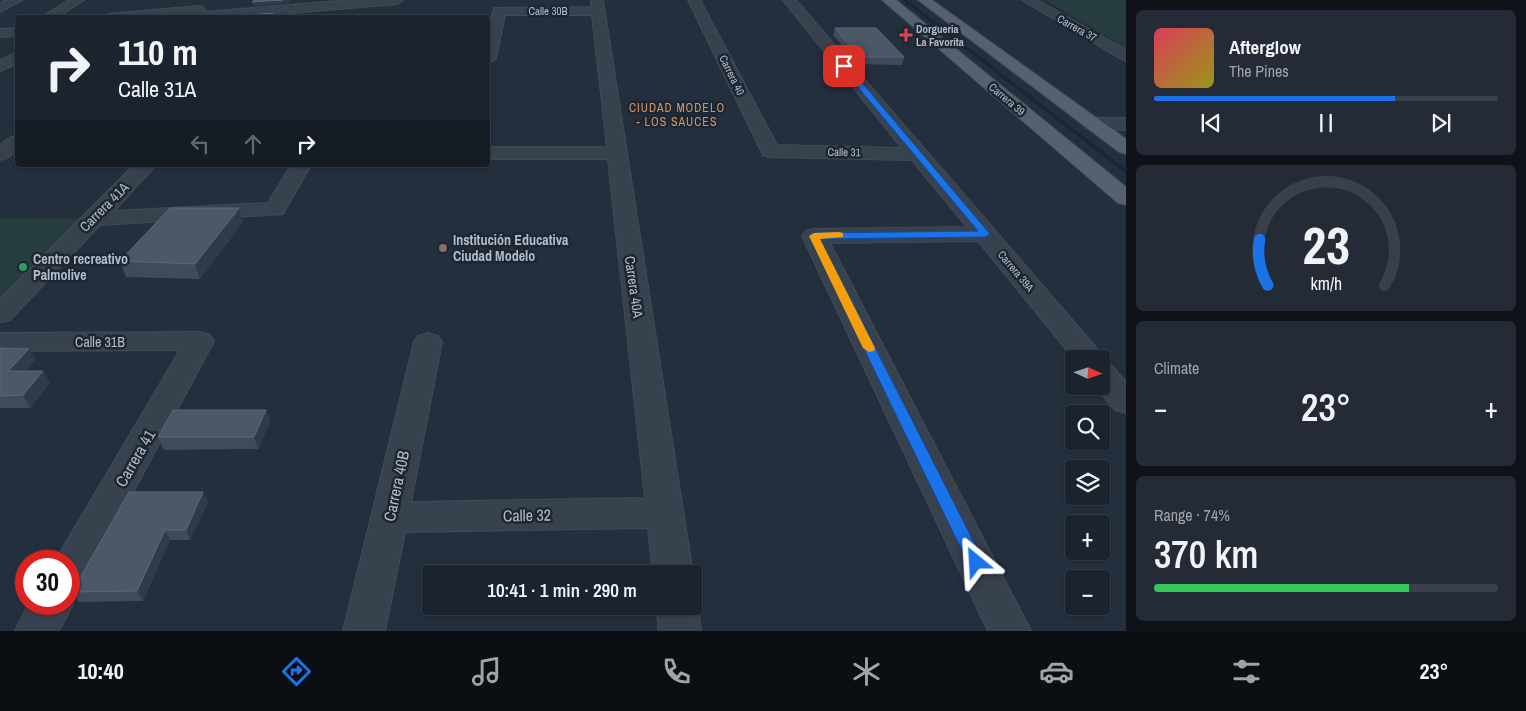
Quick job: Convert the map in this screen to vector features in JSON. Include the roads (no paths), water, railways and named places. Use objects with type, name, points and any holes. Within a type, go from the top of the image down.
[{"type":"main road","name":"Carrera 39","points":[[888,0],[1126,198]]},
{"type":"main road","points":[[924,0],[1126,148]]},
{"type":"street","points":[[0,8],[16,0]]},
{"type":"street","points":[[51,15],[78,0]]},
{"type":"street","points":[[179,15],[198,0]]},
{"type":"street","points":[[294,15],[305,3],[322,0]]},
{"type":"street","points":[[179,15],[305,3],[397,0]]},
{"type":"street","name":"Carrera 40","points":[[694,0],[770,151]]},
{"type":"street","name":"Carrera 39A","points":[[789,0],[1082,350]]},
{"type":"street","name":"Carrera 37","points":[[1028,0],[1126,56]]},
{"type":"street","name":"Calle 30B","points":[[490,49],[499,11],[598,5]]},
{"type":"street","name":"Carrera 40A","points":[[598,5],[672,565]]},
{"type":"street","points":[[0,27],[15,25]]},
{"type":"street","points":[[0,33],[15,32]]},
{"type":"street","points":[[1093,124],[1126,124]]},
{"type":"street","points":[[0,154],[15,143]]},
{"type":"street","name":"Calle 31","points":[[770,151],[918,154]]},
{"type":"street","points":[[490,153],[616,153]]},
{"type":"street","name":"Carrera 41A","points":[[0,314],[144,167]]},
{"type":"street","points":[[92,219],[276,209],[299,167]]},
{"type":"street","points":[[985,234],[814,236],[1010,631]]},
{"type":"street","name":"Calle 31B","points":[[0,342],[200,342]]},
{"type":"street","name":"Carrera 41","points":[[80,555],[200,342]]},
{"type":"street","name":"Carrera 40B","points":[[364,631],[428,342]]},
{"type":"street","points":[[1110,383],[1126,402]]},
{"type":"street","name":"Calle 32","points":[[389,518],[665,513]]},
{"type":"street","points":[[36,631],[45,615]]},
{"type":"street","points":[[678,615],[680,631]]},
{"type":"waterway","points":[[904,0],[1126,172]]},
{"type":"place","name":"Dorgueria La Favorita","points":[[906,35]]},
{"type":"place","name":"Institución Educativa Ciudad Modelo","points":[[443,248]]},
{"type":"place","name":"Centro recreativo Palmolive","points":[[23,267]]},
{"type":"district","name":"CIUDAD MODELO - LOS SAUCES","points":[[677,115]]}]
